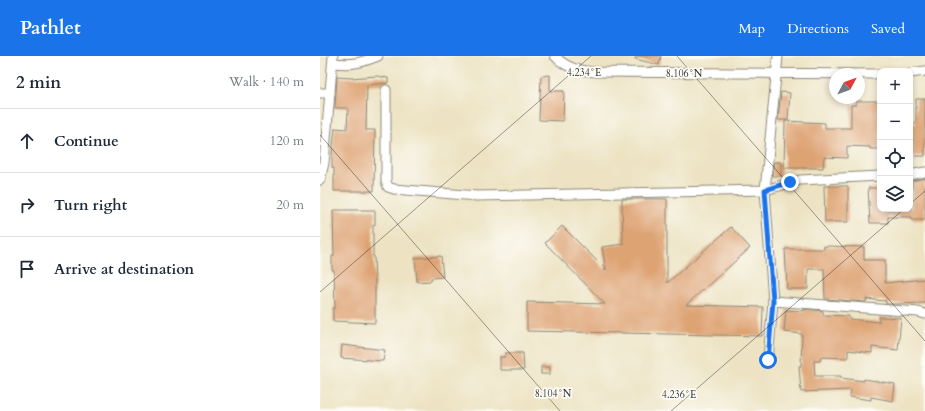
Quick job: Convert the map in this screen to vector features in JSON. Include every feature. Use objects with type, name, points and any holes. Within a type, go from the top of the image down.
[{"type":"street","points":[[320,180],[324,163],[333,59],[350,65],[362,63],[378,56]]},
{"type":"street","points":[[555,56],[570,68],[586,72],[776,72],[877,74]]},
{"type":"street","points":[[768,360],[773,301],[765,190],[778,56]]},
{"type":"street","points":[[913,73],[925,71]]},
{"type":"street","points":[[386,90],[386,181],[388,187],[394,189],[477,196],[765,190],[800,180],[877,176]]},
{"type":"street","points":[[320,93],[330,93]]},
{"type":"street","points":[[913,175],[925,172]]},
{"type":"street","points":[[773,301],[918,312],[925,314]]},
{"type":"building","points":[[636,56],[661,56],[659,65],[635,59]]},
{"type":"building","points":[[550,75],[550,91],[564,91],[563,121],[539,120],[541,76]]},
{"type":"building","points":[[377,76],[388,78],[388,83],[367,85],[366,130],[375,130],[374,191],[334,191],[334,168],[332,168],[332,155],[335,128],[347,129],[348,108],[335,108],[337,77],[351,78]]},
{"type":"building","points":[[781,92],[790,93],[788,120],[778,120]]},
{"type":"building","points":[[916,99],[925,99],[925,156],[913,156],[913,124],[916,124]]},
{"type":"building","points":[[865,101],[877,101],[877,149],[870,149],[870,147],[847,146],[847,158],[824,157],[823,168],[784,168],[785,121],[825,123],[825,128],[851,128],[851,105],[865,104]]},
{"type":"building","points":[[774,162],[781,162],[781,176],[772,176]]},
{"type":"building","points":[[925,178],[925,220],[912,220],[912,217],[888,217],[888,223],[870,223],[868,188],[877,188],[877,212],[913,212],[913,181]]},
{"type":"building","points":[[824,186],[848,186],[848,222],[825,222]]},
{"type":"building","points":[[622,199],[667,199],[667,283],[731,227],[750,248],[686,305],[763,307],[762,336],[527,331],[527,302],[605,304],[545,243],[562,226],[606,270],[602,247],[623,244]]},
{"type":"building","points":[[333,210],[375,210],[375,225],[373,225],[373,256],[375,323],[333,321],[333,308],[335,308],[334,270],[332,270],[332,256],[334,256]]},
{"type":"building","points":[[824,246],[864,247],[864,260],[885,260],[885,283],[925,279],[925,303],[886,304],[886,301],[866,299],[866,302],[825,299],[824,269],[808,269],[808,289],[787,289],[785,249],[824,249]]},
{"type":"building","points":[[441,256],[443,277],[431,278],[431,281],[417,282],[415,258]]},
{"type":"building","points":[[804,309],[823,311],[823,315],[849,316],[849,319],[879,322],[879,317],[901,318],[898,350],[872,347],[872,353],[848,350],[848,358],[821,357],[820,361],[814,361],[815,376],[841,376],[841,378],[864,381],[864,379],[895,384],[893,401],[871,397],[871,400],[850,397],[851,390],[801,392],[799,366],[801,366],[802,334],[784,332],[786,310],[804,311]]},
{"type":"building","points":[[342,345],[385,350],[383,361],[341,358]]},
{"type":"building","points":[[505,353],[523,353],[524,370],[500,370],[500,357],[505,357]]},
{"type":"building","points":[[541,367],[550,367],[550,374],[541,374]]},
{"type":"route","points":[[768,360],[773,301],[765,190],[790,182]]}]
